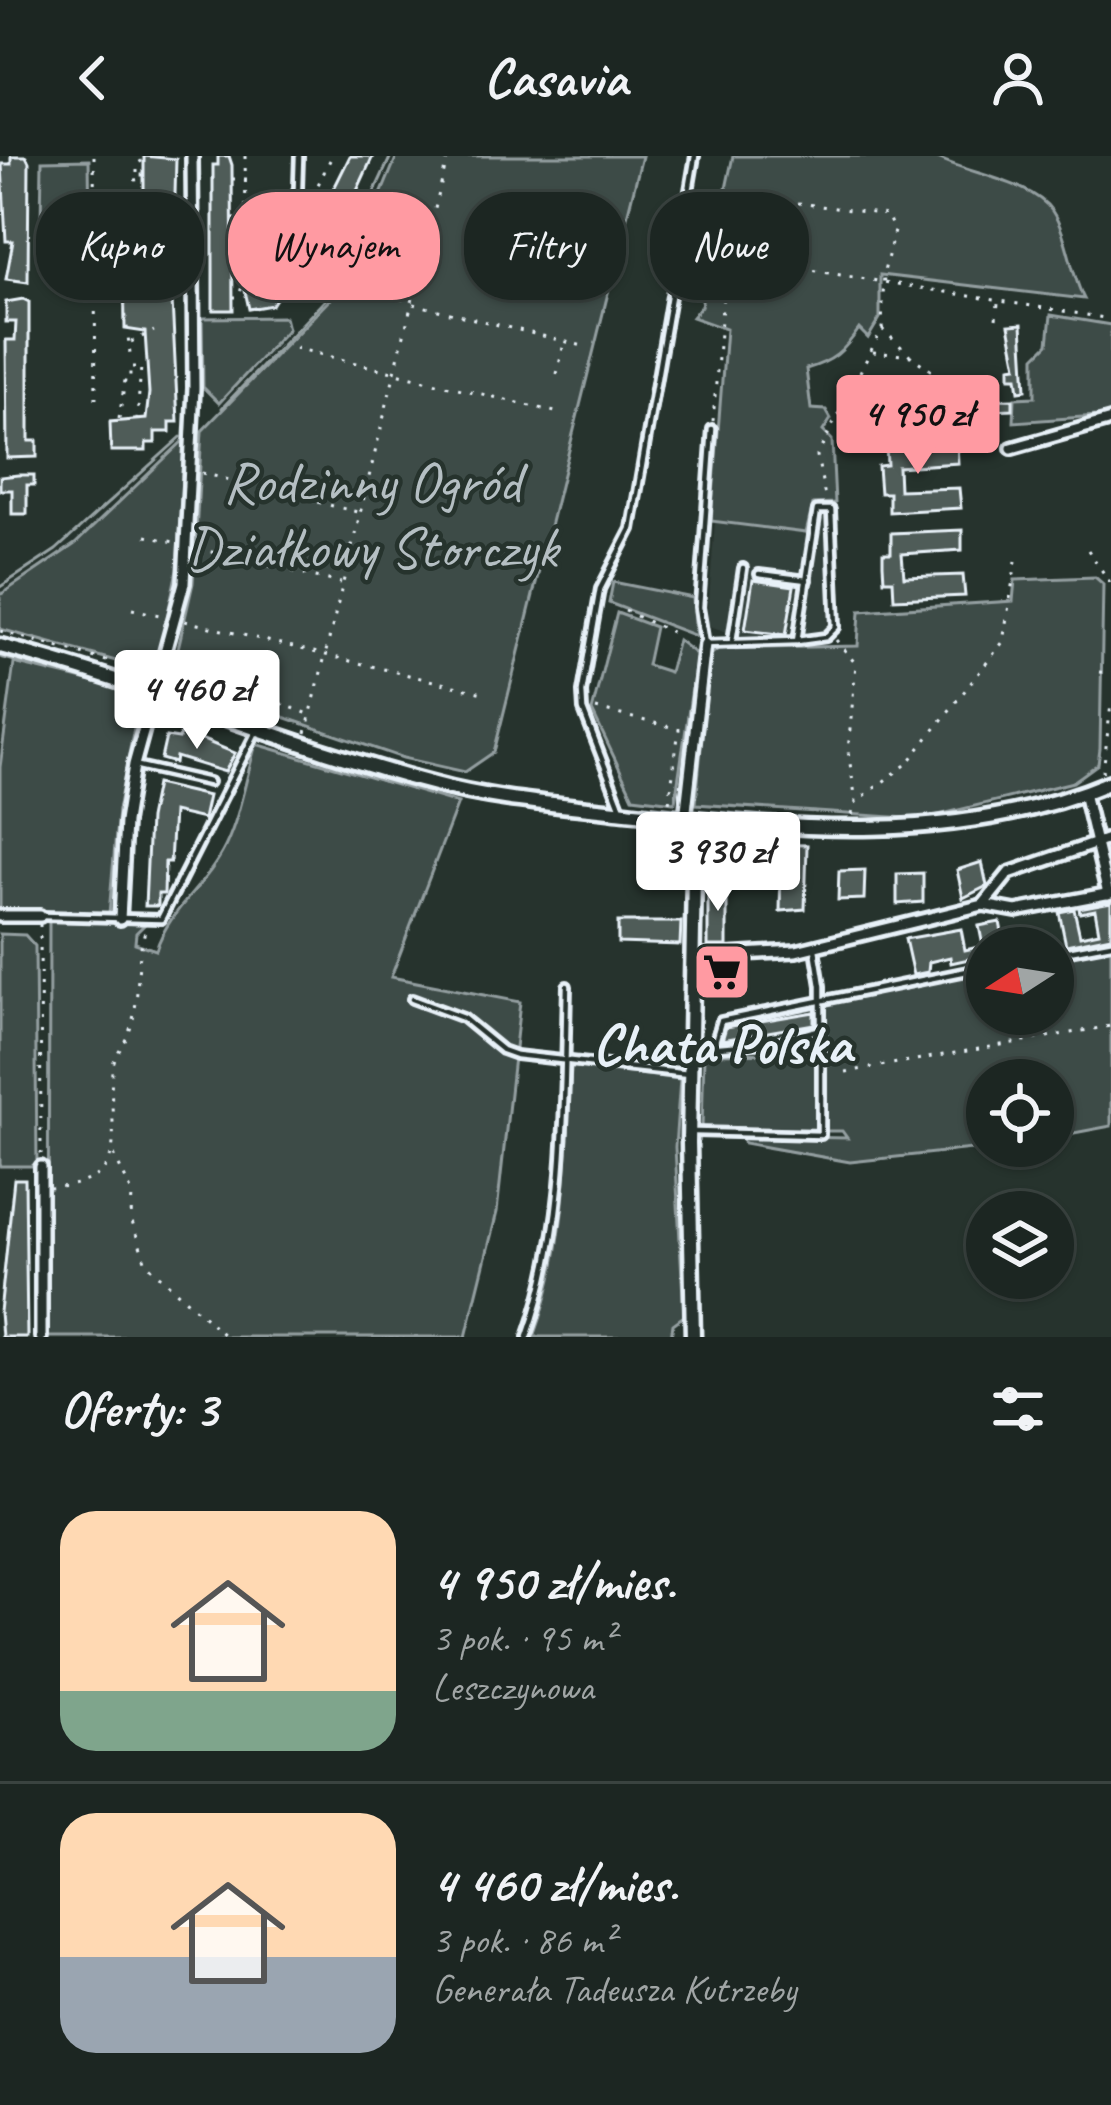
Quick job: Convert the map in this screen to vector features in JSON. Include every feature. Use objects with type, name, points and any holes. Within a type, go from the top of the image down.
[{"type":"street","points":[[120,919],[124,822],[134,765],[180,620],[184,583],[194,401],[192,156]]},
{"type":"street","points":[[1012,448],[1111,420]]},
{"type":"street","points":[[693,1337],[688,820],[705,644]]},
{"type":"street","points":[[0,646],[158,691],[446,787],[622,812],[688,820],[924,828],[1084,794],[1111,782]]},
{"type":"street","points":[[692,957],[814,947],[983,905],[1016,911],[1109,893],[1084,794]]},
{"type":"street","points":[[983,905],[1009,873],[1111,838]]},
{"type":"street","points":[[0,916],[40,916]]},
{"type":"street","points":[[41,1167],[41,1337]]},
{"type":"lane","points":[[296,192],[299,156]]},
{"type":"lane","points":[[622,812],[583,710],[582,692],[600,589],[631,529],[695,156]]},
{"type":"lane","points":[[712,428],[699,607],[705,644],[797,641],[831,633],[836,603],[831,510],[817,510],[797,641]]},
{"type":"lane","points":[[732,641],[743,568]]},
{"type":"lane","points":[[759,574],[807,580]]},
{"type":"lane","points":[[40,916],[161,919],[259,725]]},
{"type":"lane","points":[[134,765],[209,782]]},
{"type":"lane","points":[[1074,950],[1111,943]]},
{"type":"lane","points":[[689,1132],[821,1135],[821,1028],[814,947]]},
{"type":"lane","points":[[713,1048],[721,1021],[966,971]]},
{"type":"lane","points":[[527,1337],[548,1272],[567,986]]},
{"type":"lane","points":[[412,999],[464,1018],[502,1050],[690,1074]]},
{"type":"lane","points":[[690,1050],[777,1042],[821,1028]]},
{"type":"path","points":[[94,156],[96,404]]},
{"type":"path","points":[[141,192],[137,164],[149,156]]},
{"type":"path","points":[[245,156],[248,192]]},
{"type":"path","points":[[314,192],[332,156]]},
{"type":"path","points":[[308,727],[448,156]]},
{"type":"path","points":[[325,170],[335,174]]},
{"type":"path","points":[[232,179],[248,179]]},
{"type":"path","points":[[809,204],[887,215],[894,231],[882,329],[817,456],[826,486],[826,510]]},
{"type":"path","points":[[809,271],[1111,320]]},
{"type":"path","points":[[124,300],[130,354]]},
{"type":"path","points":[[182,300],[187,308]]},
{"type":"path","points":[[712,428],[722,300]]},
{"type":"path","points":[[412,304],[587,347]]},
{"type":"path","points":[[996,319],[998,304]]},
{"type":"path","points":[[882,329],[969,398],[991,391]]},
{"type":"path","points":[[130,342],[154,331]]},
{"type":"path","points":[[557,374],[565,341]]},
{"type":"path","points":[[295,348],[555,412]]},
{"type":"path","points":[[871,352],[911,356]]},
{"type":"path","points":[[118,419],[126,374],[143,367],[143,397],[137,397],[137,416],[146,415]]},
{"type":"path","points":[[202,473],[359,513]]},
{"type":"path","points":[[146,536],[181,547]]},
{"type":"path","points":[[197,548],[343,584]]},
{"type":"path","points":[[1088,550],[1111,584]]},
{"type":"path","points":[[856,802],[908,763],[1004,642],[1016,560]]},
{"type":"path","points":[[132,609],[487,694]]},
{"type":"path","points":[[625,611],[674,633]]},
{"type":"path","points":[[0,631],[135,669],[160,663]]},
{"type":"path","points":[[831,633],[856,664],[848,751],[856,802],[846,828]]},
{"type":"path","points":[[1099,672],[1111,673]]},
{"type":"path","points":[[236,687],[311,714]]},
{"type":"path","points":[[1101,767],[1111,704]]},
{"type":"path","points":[[596,709],[679,729],[670,801]]},
{"type":"path","points":[[40,916],[41,1167]]},
{"type":"path","points":[[151,920],[140,945],[143,963],[132,1020],[112,1067],[114,1154],[131,1193],[131,1219],[146,1263],[226,1337]]},
{"type":"path","points":[[846,1072],[1111,1026]]},
{"type":"path","points":[[41,1189],[82,1183],[106,1170],[114,1154]]},
{"type":"shaded area","points":[[835,503],[838,571],[830,572],[827,631],[726,639],[727,632],[707,625],[715,522],[806,533],[813,504]]},
{"type":"green space","name":"Rodzinny Ogród Działkowy Storczyk","points":[[397,156],[642,156],[626,220],[626,192],[464,192],[464,300],[606,300],[494,752],[465,772],[403,758],[184,683],[174,666],[193,583],[202,431],[329,300],[440,300],[440,192],[382,192]]},
{"type":"green space","points":[[733,156],[934,156],[1014,185],[1042,201],[1062,231],[1084,299],[880,275],[880,318],[868,338],[859,329],[837,355],[806,369],[811,409],[826,410],[831,419],[823,431],[832,440],[835,503],[813,504],[806,533],[711,521],[726,329],[692,317],[702,300],[809,300],[809,192],[725,192]]},
{"type":"green space","points":[[89,160],[89,192],[42,192],[42,161]]},
{"type":"green space","points":[[1051,315],[1111,325],[1111,415],[1014,422],[1015,398],[1035,397],[1035,357],[1048,344]]},
{"type":"green space","points":[[285,317],[288,329],[219,403],[203,387],[202,318]]},
{"type":"green space","name":"Rodzinny Ogród Działkowy Storczyk","points":[[184,440],[177,570],[158,661],[134,666],[0,629],[0,595],[75,544]]},
{"type":"green space","points":[[1095,577],[1103,584],[1100,749],[1098,764],[1073,782],[922,819],[696,804],[709,656],[718,649],[858,646],[860,611],[1013,601],[1015,580]]},
{"type":"green space","points":[[613,582],[693,598],[696,636],[609,603]]},
{"type":"green space","points":[[617,613],[655,627],[647,665],[669,672],[678,640],[697,655],[675,802],[633,797],[592,711]]},
{"type":"green space","points":[[14,663],[117,688],[124,701],[138,708],[118,810],[109,914],[0,910],[0,767]]},
{"type":"green space","points":[[256,744],[458,803],[391,977],[520,1002],[497,1212],[466,1337],[48,1337],[49,920],[145,924],[136,933],[135,943],[156,950],[170,922],[225,847]]},
{"type":"green space","points":[[0,934],[25,935],[35,946],[37,1166],[0,1166]]},
{"type":"green space","points":[[1111,945],[1111,1126],[1074,1133],[1074,1059],[966,1059],[966,1150],[850,1162],[744,1143],[739,1136],[847,1138],[842,1131],[826,1131],[825,1007],[829,1002],[966,974],[966,1035],[1074,1035],[1074,953]]},
{"type":"green space","points":[[817,1053],[817,1132],[702,1128],[704,1054]]},
{"type":"green space","points":[[571,1066],[680,1079],[675,1147],[684,1316],[673,1324],[671,1337],[534,1337],[559,1237]]},
{"type":"building","points":[[11,156],[26,156],[29,162],[28,282],[6,279],[13,241],[6,241],[2,164],[11,164]]},
{"type":"building","points":[[144,156],[176,159],[175,192],[144,192]]},
{"type":"building","points":[[218,156],[229,156],[228,300],[233,300],[233,310],[213,310],[213,165],[218,165]]},
{"type":"building","points":[[350,156],[373,156],[356,192],[332,192]]},
{"type":"building","points":[[125,300],[172,300],[178,422],[170,422],[170,432],[155,432],[155,443],[146,443],[146,451],[111,451],[110,422],[146,419],[149,393],[145,332],[125,329]]},
{"type":"building","points":[[247,300],[275,300],[272,305],[249,309]]},
{"type":"building","points":[[6,302],[29,302],[29,441],[37,441],[37,457],[7,458],[6,340],[15,340],[16,322],[6,322]]},
{"type":"building","points":[[1022,324],[1026,390],[1019,391],[1017,377],[1010,377],[1010,367],[1017,366],[1009,325]]},
{"type":"building","points":[[1013,399],[1013,409],[992,410],[993,437],[970,438],[969,400]]},
{"type":"building","points":[[957,442],[958,463],[898,467],[899,490],[959,488],[961,508],[889,512],[889,493],[880,493],[878,466],[887,465],[886,446]]},
{"type":"building","points":[[34,475],[34,485],[27,485],[27,514],[12,514],[12,490],[0,490],[0,477]]},
{"type":"building","points":[[962,530],[962,550],[902,554],[904,577],[963,575],[965,596],[894,599],[893,580],[884,580],[883,564],[883,553],[891,553],[891,533]]},
{"type":"building","points":[[753,580],[794,586],[786,635],[745,630]]},
{"type":"building","points":[[181,731],[235,753],[225,772],[176,757],[175,763],[161,759],[166,737],[179,739]]},
{"type":"building","points":[[156,784],[208,796],[203,819],[173,812],[164,894],[158,894],[158,906],[145,906],[149,819]]},
{"type":"building","points":[[758,844],[807,845],[805,909],[780,911],[781,867],[758,866]]},
{"type":"building","points":[[982,862],[987,886],[963,898],[957,870]]},
{"type":"building","points":[[865,870],[864,899],[838,900],[839,871]]},
{"type":"building","points":[[923,873],[923,902],[897,904],[897,874]]},
{"type":"building","points":[[708,883],[727,883],[727,946],[708,946]]},
{"type":"building","points":[[1111,902],[1111,936],[1074,943],[1074,927],[1062,927],[1059,912],[1074,909],[1080,936],[1099,932],[1095,910],[1080,913],[1079,908]]},
{"type":"building","points":[[618,922],[681,922],[680,945],[618,943]]},
{"type":"building","points":[[961,929],[966,960],[951,963],[950,957],[929,962],[928,972],[913,975],[905,939]]},
{"type":"building","points":[[814,1012],[814,1024],[722,1040],[726,1027]]},
{"type":"building","points":[[14,1179],[25,1179],[27,1337],[2,1337],[0,1312]]},
{"type":"waterway","points":[[222,408],[343,281],[366,210],[391,156]]},
{"type":"waterway","points":[[0,587],[56,550],[181,437]]},
{"type":"waterway","points":[[0,657],[116,687]]},
{"type":"waterway","points":[[189,713],[245,733]]},
{"type":"waterway","points":[[263,740],[383,781],[480,803]]},
{"type":"place","name":"Chata Polska","points":[[722,972]]}]
